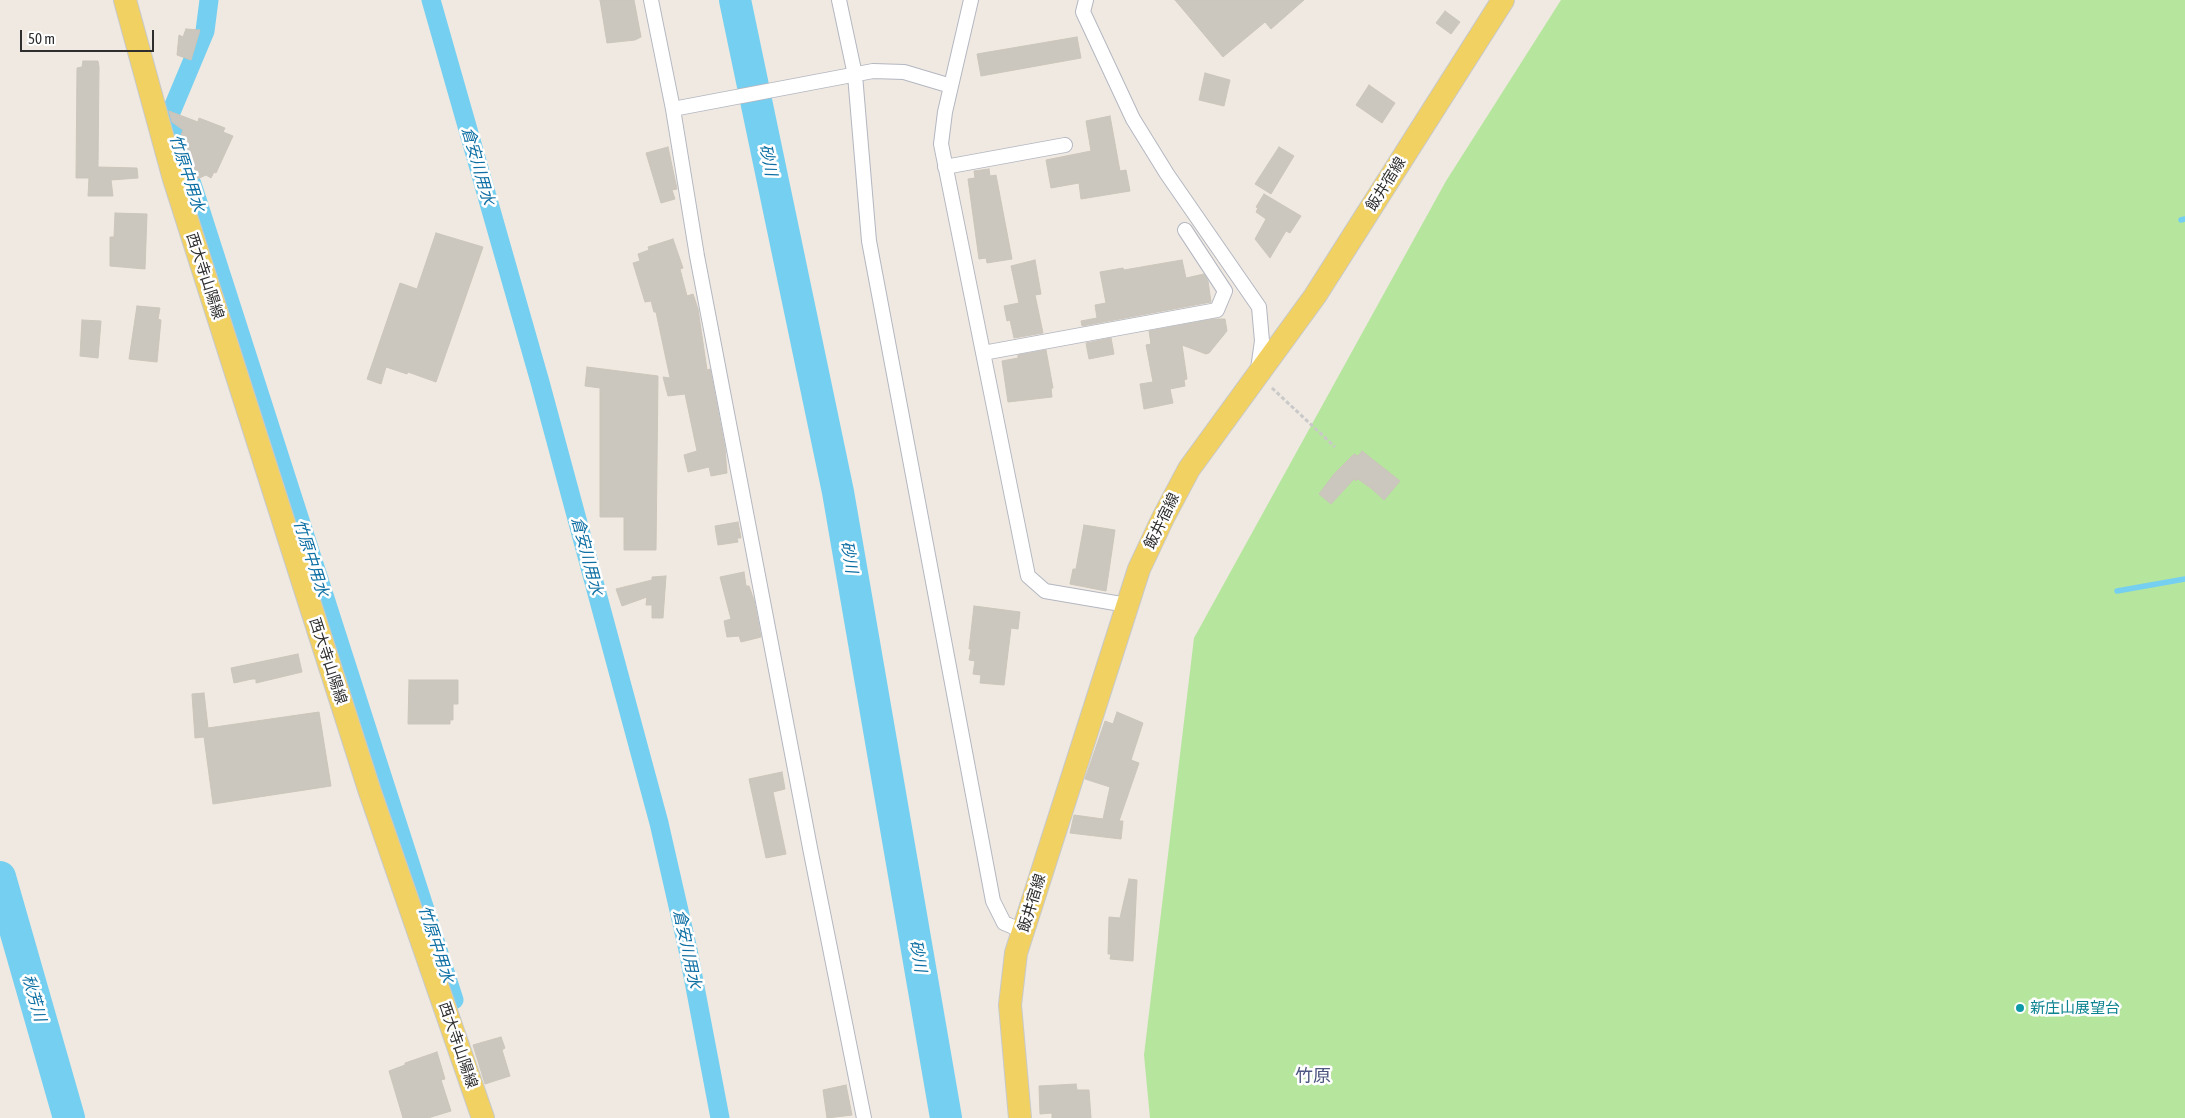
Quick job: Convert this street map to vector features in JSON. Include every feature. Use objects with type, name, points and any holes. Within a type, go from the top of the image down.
[{"type":"main road","name":"西大寺山陽線","points":[[125,0],[174,179],[370,792],[483,1118]]},
{"type":"main road","name":"飯井宿線","points":[[1020,1118],[1010,1005],[1016,952],[1139,569],[1189,469],[1315,296],[1503,0]]},
{"type":"street","points":[[650,0],[673,109],[697,256],[864,1118]]},
{"type":"street","points":[[839,0],[851,75],[869,241],[993,901],[1004,923],[1023,931]]},
{"type":"street","points":[[971,0],[951,86],[941,144],[1028,576],[1045,591],[1127,605]]},
{"type":"street","points":[[1086,0],[1083,12],[1133,119],[1167,174],[1260,307],[1262,341],[1257,375]]},
{"type":"street","points":[[673,109],[873,71],[904,72],[951,86]]},
{"type":"street","points":[[946,167],[1065,145]]},
{"type":"street","points":[[983,353],[1217,310],[1225,290],[1185,230]]},
{"type":"path","points":[[1257,375],[1335,447]]},
{"type":"green space","points":[[1561,0],[2185,0],[2185,1118],[1150,1118],[1144,1055],[1194,638],[1446,181]]},
{"type":"building","points":[[600,0],[634,0],[641,37],[635,40],[607,43]]},
{"type":"building","points":[[1175,0],[1304,0],[1271,29],[1265,22],[1223,57]]},
{"type":"building","points":[[1445,11],[1460,22],[1451,34],[1436,23]]},
{"type":"building","points":[[186,29],[200,30],[191,60],[177,55],[179,35],[183,37]]},
{"type":"building","points":[[1077,37],[1081,58],[981,76],[977,54]]},
{"type":"building","points":[[83,61],[98,61],[99,67],[98,167],[137,168],[138,178],[111,180],[113,196],[88,196],[89,178],[76,178],[77,68],[82,67]]},
{"type":"building","points":[[1205,73],[1230,80],[1224,106],[1199,100]]},
{"type":"building","points":[[1369,85],[1395,103],[1382,123],[1356,105]]},
{"type":"building","points":[[169,111],[198,122],[199,118],[225,128],[223,132],[233,136],[216,173],[214,172],[211,178],[206,175],[193,181],[180,138],[183,130],[172,122]]},
{"type":"building","points":[[1110,116],[1120,171],[1126,170],[1130,191],[1081,199],[1079,183],[1051,188],[1046,160],[1091,151],[1086,121]]},
{"type":"building","points":[[668,147],[677,189],[672,190],[675,199],[661,203],[646,153]]},
{"type":"building","points":[[1279,147],[1294,156],[1271,194],[1255,184]]},
{"type":"building","points":[[989,169],[990,176],[996,175],[1012,259],[987,263],[986,258],[979,259],[968,179],[975,178],[974,171]]},
{"type":"building","points":[[1264,194],[1301,216],[1290,233],[1286,231],[1270,258],[1255,239],[1266,219],[1256,212],[1258,208],[1256,207]]},
{"type":"building","points":[[115,213],[147,214],[145,269],[110,266],[110,237],[114,237]]},
{"type":"building","points":[[436,233],[483,247],[436,382],[408,372],[407,374],[386,367],[381,384],[367,379],[400,283],[417,289]]},
{"type":"building","points":[[673,239],[683,268],[680,269],[687,296],[693,294],[698,309],[707,370],[710,369],[725,448],[727,473],[711,476],[709,467],[688,472],[684,455],[697,451],[685,394],[668,396],[663,377],[670,378],[656,312],[654,312],[651,301],[645,302],[633,263],[640,261],[638,254],[649,250],[648,247]]},
{"type":"building","points":[[1035,260],[1041,294],[1035,295],[1043,333],[1014,338],[1010,320],[1007,321],[1004,306],[1019,303],[1011,266]]},
{"type":"building","points":[[1182,260],[1186,278],[1204,274],[1208,281],[1211,302],[1082,326],[1081,321],[1097,318],[1095,305],[1106,303],[1100,272]]},
{"type":"building","points":[[137,306],[160,308],[158,319],[161,320],[157,362],[129,359]]},
{"type":"building","points":[[1214,319],[1225,319],[1227,331],[1209,353],[1206,354],[1182,345],[1187,379],[1184,380],[1185,386],[1170,389],[1173,403],[1144,409],[1140,384],[1153,382],[1146,345],[1151,344],[1149,331]]},
{"type":"building","points":[[82,320],[101,321],[98,358],[80,356]]},
{"type":"building","points":[[1111,338],[1114,354],[1089,359],[1086,343]]},
{"type":"building","points":[[1046,350],[1053,388],[1051,388],[1052,397],[1008,402],[1002,361],[1018,358],[1018,355]]},
{"type":"building","points":[[587,367],[658,376],[656,550],[624,550],[624,517],[600,517],[600,388],[585,386]]},
{"type":"building","points":[[1362,451],[1400,481],[1384,500],[1358,479],[1356,481],[1354,479],[1331,504],[1319,494],[1334,474],[1354,454],[1358,456]]},
{"type":"building","points":[[738,522],[741,538],[737,538],[738,542],[718,545],[715,526]]},
{"type":"building","points":[[1084,525],[1115,530],[1106,591],[1070,584],[1073,569],[1076,569]]},
{"type":"building","points":[[744,572],[746,586],[749,586],[754,600],[761,637],[741,642],[739,636],[727,637],[724,621],[731,619],[720,577]]},
{"type":"building","points":[[666,576],[663,618],[652,618],[652,605],[646,605],[647,597],[622,606],[616,589],[652,580],[652,577]]},
{"type":"building","points":[[974,606],[1020,612],[1018,629],[1011,628],[1004,685],[980,683],[981,675],[973,674],[975,661],[969,660],[971,649],[969,649]]},
{"type":"building","points":[[298,654],[302,672],[256,683],[256,679],[252,679],[234,683],[231,668]]},
{"type":"building","points":[[409,680],[458,680],[458,704],[453,704],[453,720],[450,720],[450,724],[408,724]]},
{"type":"building","points":[[204,693],[208,728],[319,712],[331,786],[213,804],[204,737],[195,738],[192,694]]},
{"type":"building","points":[[1117,712],[1143,723],[1131,760],[1139,763],[1119,821],[1123,821],[1121,839],[1070,833],[1074,815],[1103,819],[1110,787],[1085,779],[1105,721],[1113,724]]},
{"type":"building","points":[[782,772],[785,789],[773,792],[786,854],[766,858],[749,779]]},
{"type":"building","points":[[1129,879],[1137,880],[1133,961],[1110,959],[1111,954],[1108,954],[1109,917],[1120,918]]},
{"type":"building","points":[[501,1037],[505,1048],[502,1050],[510,1076],[485,1084],[473,1045]]},
{"type":"building","points":[[437,1052],[445,1079],[441,1080],[451,1111],[428,1118],[403,1118],[389,1071],[405,1065],[405,1063]]},
{"type":"building","points":[[1076,1084],[1077,1090],[1089,1090],[1091,1118],[1052,1118],[1052,1113],[1040,1114],[1039,1086]]},
{"type":"building","points":[[846,1085],[852,1115],[827,1118],[823,1090]]},
{"type":"waterway","name":"竹原中用水","points":[[209,0],[205,31],[169,117],[454,1000]]},
{"type":"waterway","name":"倉安川用水","points":[[431,0],[540,382],[659,823],[688,950],[720,1118]]},
{"type":"waterway","name":"砂川","points":[[735,0],[838,492],[946,1118]]},
{"type":"waterway","points":[[2181,220],[2185,219]]},
{"type":"waterway","points":[[2117,591],[2185,579]]},
{"type":"waterway","name":"秋芳川","points":[[0,877],[69,1118]]},
{"type":"place","name":"新庄山展望台","points":[[2020,1008]]},
{"type":"district","name":"竹原","points":[[1313,1076]]}]
